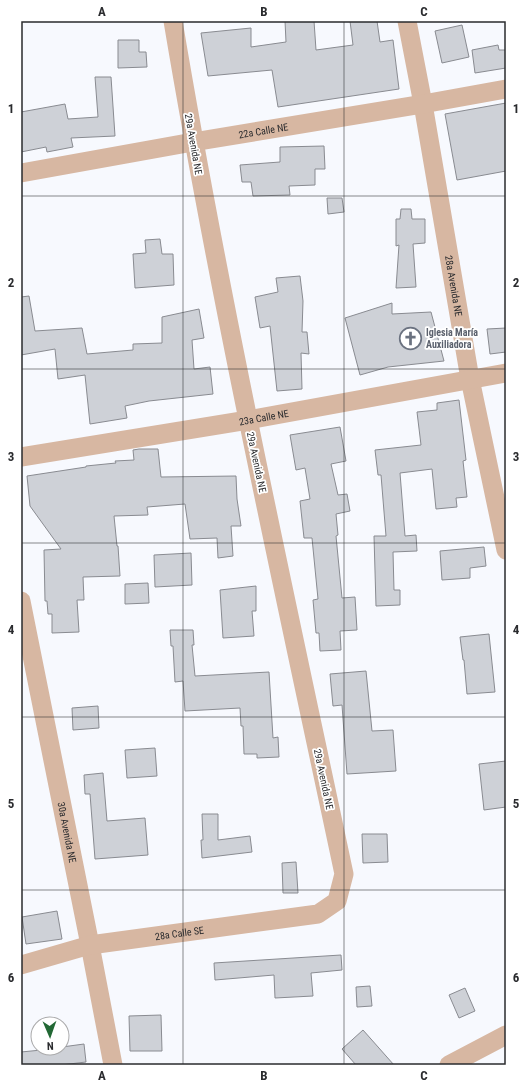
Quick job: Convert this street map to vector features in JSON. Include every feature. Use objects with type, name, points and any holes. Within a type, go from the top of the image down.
[{"type":"street","name":"29a Avenida NE","points":[[173,21],[193,142],[248,420],[344,874],[337,901]]},
{"type":"street","name":"28a Avenida NE","points":[[407,21],[423,104],[470,380],[506,550]]},
{"type":"street","name":"22a Calle NE","points":[[21,173],[193,142],[423,104],[506,88]]},
{"type":"street","name":"23a Calle NE","points":[[21,457],[248,420],[506,373]]},
{"type":"street","name":"30a Avenida NE","points":[[21,601],[113,1065]]},
{"type":"street","name":"28a Calle SE","points":[[21,965],[90,945],[318,914],[337,901]]},
{"type":"street","points":[[449,1065],[506,1035]]},
{"type":"building","points":[[285,21],[314,21],[316,50],[353,45],[350,21],[377,21],[380,42],[393,40],[399,89],[278,107],[272,70],[208,76],[201,33],[251,28],[251,47],[286,42]]},
{"type":"building","points":[[462,25],[469,57],[442,63],[435,31]]},
{"type":"building","points":[[118,40],[139,40],[139,52],[146,52],[147,67],[118,68]]},
{"type":"building","points":[[498,45],[499,50],[506,50],[506,68],[475,73],[472,50]]},
{"type":"building","points":[[95,77],[111,77],[115,136],[71,138],[73,147],[47,152],[46,147],[21,152],[21,112],[65,104],[68,119],[98,117]]},
{"type":"building","points":[[506,103],[506,171],[457,180],[445,114]]},
{"type":"building","points":[[324,146],[325,169],[315,169],[315,185],[289,186],[290,195],[253,196],[251,182],[242,182],[240,165],[280,162],[280,147]]},
{"type":"building","points":[[327,198],[342,198],[344,212],[328,214]]},
{"type":"building","points":[[401,209],[411,209],[412,219],[425,219],[425,243],[413,244],[416,287],[396,288],[399,245],[396,246],[396,219],[400,219]]},
{"type":"building","points":[[160,239],[162,254],[173,254],[174,285],[135,288],[133,254],[146,253],[145,240]]},
{"type":"building","points":[[300,276],[303,301],[302,332],[307,332],[309,354],[301,353],[302,389],[277,391],[270,326],[260,328],[255,297],[278,292],[276,278]]},
{"type":"building","points":[[29,296],[35,331],[82,328],[87,354],[133,350],[133,344],[162,343],[162,317],[199,309],[204,338],[192,340],[194,369],[210,367],[213,394],[149,401],[125,406],[127,418],[90,424],[85,375],[58,379],[55,349],[21,355],[21,297]]},
{"type":"building","points":[[392,303],[392,314],[431,312],[444,361],[388,367],[360,375],[345,318]]},
{"type":"building","points":[[506,328],[506,352],[490,354],[487,329]]},
{"type":"building","points":[[459,400],[466,460],[463,461],[467,497],[456,498],[457,507],[436,509],[432,469],[400,473],[405,536],[416,535],[417,551],[393,552],[394,590],[400,590],[400,605],[376,606],[374,536],[386,536],[381,475],[378,475],[375,450],[421,445],[417,412],[437,410],[437,403]]},
{"type":"building","points":[[340,427],[346,461],[331,464],[338,495],[347,494],[350,511],[336,514],[338,535],[336,536],[342,598],[355,597],[357,630],[340,631],[341,650],[320,651],[319,633],[316,633],[313,600],[318,599],[312,538],[304,538],[300,501],[310,499],[305,468],[296,470],[290,435]]},
{"type":"building","points":[[158,449],[161,477],[236,476],[237,499],[241,526],[231,526],[233,556],[218,558],[217,538],[190,539],[185,504],[147,507],[148,515],[114,516],[120,576],[83,577],[84,600],[77,600],[79,632],[52,633],[52,614],[48,614],[47,601],[45,601],[44,550],[61,549],[30,506],[27,476],[86,466],[116,463],[115,461],[134,460],[133,450]]},
{"type":"building","points":[[484,547],[486,566],[470,568],[470,578],[442,580],[440,551]]},
{"type":"building","points":[[191,553],[192,585],[155,587],[154,555]]},
{"type":"building","points":[[148,583],[149,603],[125,604],[125,584]]},
{"type":"building","points":[[256,586],[256,611],[252,611],[254,636],[223,638],[220,590]]},
{"type":"building","points":[[170,630],[193,630],[194,645],[192,645],[195,676],[269,672],[273,738],[278,737],[279,757],[257,758],[257,754],[244,754],[243,726],[241,726],[240,708],[185,711],[183,681],[175,682],[173,646],[171,646]]},
{"type":"building","points":[[489,634],[495,692],[467,694],[460,637]]},
{"type":"building","points":[[366,671],[372,731],[393,730],[396,771],[347,774],[342,705],[333,706],[330,674]]},
{"type":"building","points":[[98,706],[99,728],[73,730],[72,708]]},
{"type":"building","points":[[155,748],[157,776],[127,778],[125,750]]},
{"type":"building","points":[[506,761],[506,807],[484,810],[479,764]]},
{"type":"building","points":[[103,773],[107,821],[145,818],[148,855],[95,859],[90,794],[85,794],[84,775]]},
{"type":"building","points":[[202,814],[218,814],[218,840],[250,836],[252,852],[202,858]]},
{"type":"building","points":[[362,834],[387,834],[388,862],[363,863]]},
{"type":"building","points":[[296,862],[298,893],[283,893],[282,863]]},
{"type":"building","points":[[57,911],[62,939],[26,944],[22,917]]},
{"type":"building","points":[[341,955],[342,970],[311,973],[313,996],[275,998],[274,975],[215,980],[214,963]]},
{"type":"building","points":[[370,986],[372,1006],[357,1007],[356,987]]},
{"type":"building","points":[[465,988],[475,1011],[459,1018],[449,995]]},
{"type":"building","points":[[161,1015],[162,1051],[130,1051],[129,1016]]},
{"type":"building","points":[[363,1030],[394,1065],[356,1065],[342,1049]]},
{"type":"building","points":[[84,1044],[86,1062],[61,1065],[21,1065],[21,1052],[30,1051],[30,1056],[70,1056],[70,1046]]},
{"type":"place","name":"Iglesia María Auxiliadora","points":[[410,338]]}]
